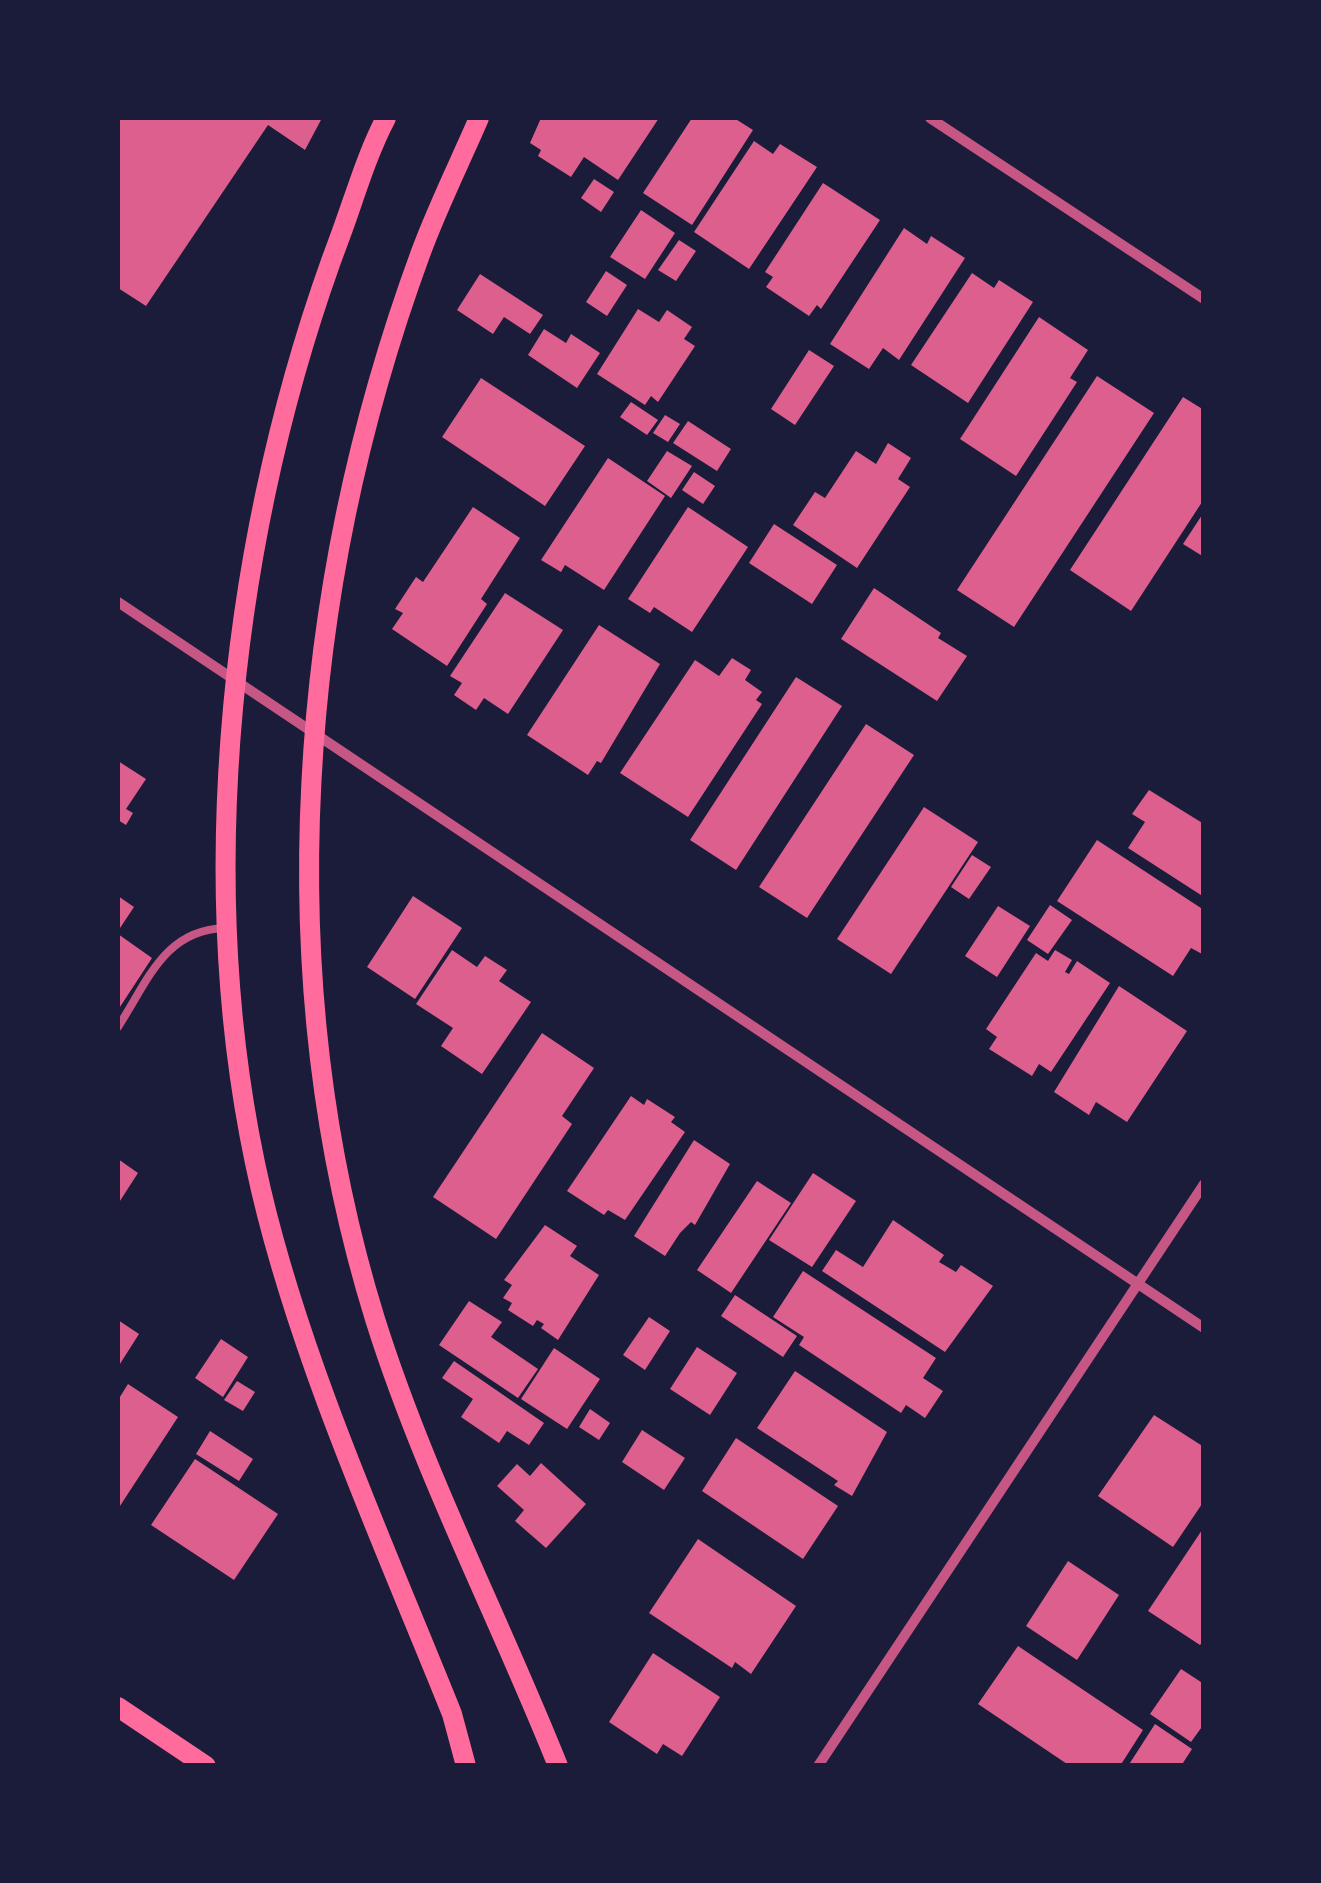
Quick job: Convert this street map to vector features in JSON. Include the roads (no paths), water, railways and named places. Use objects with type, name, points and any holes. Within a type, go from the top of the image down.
[{"type":"main road","points":[[386,118],[304,334],[265,486],[243,612],[228,845],[231,1021],[262,1192],[332,1412],[452,1714],[466,1766]]},
{"type":"main road","points":[[479,118],[422,250],[354,474],[331,584],[316,736],[310,948],[323,1075],[343,1202],[412,1430],[504,1630],[558,1766]]},
{"type":"main road","points":[[118,1707],[206,1766]]},
{"type":"street","points":[[930,118],[1204,299]]},
{"type":"street","points":[[118,602],[1204,1328]]},
{"type":"street","points":[[818,1766],[1204,1184]]},
{"type":"lane","points":[[118,1027],[173,944],[189,932],[230,928]]}]
